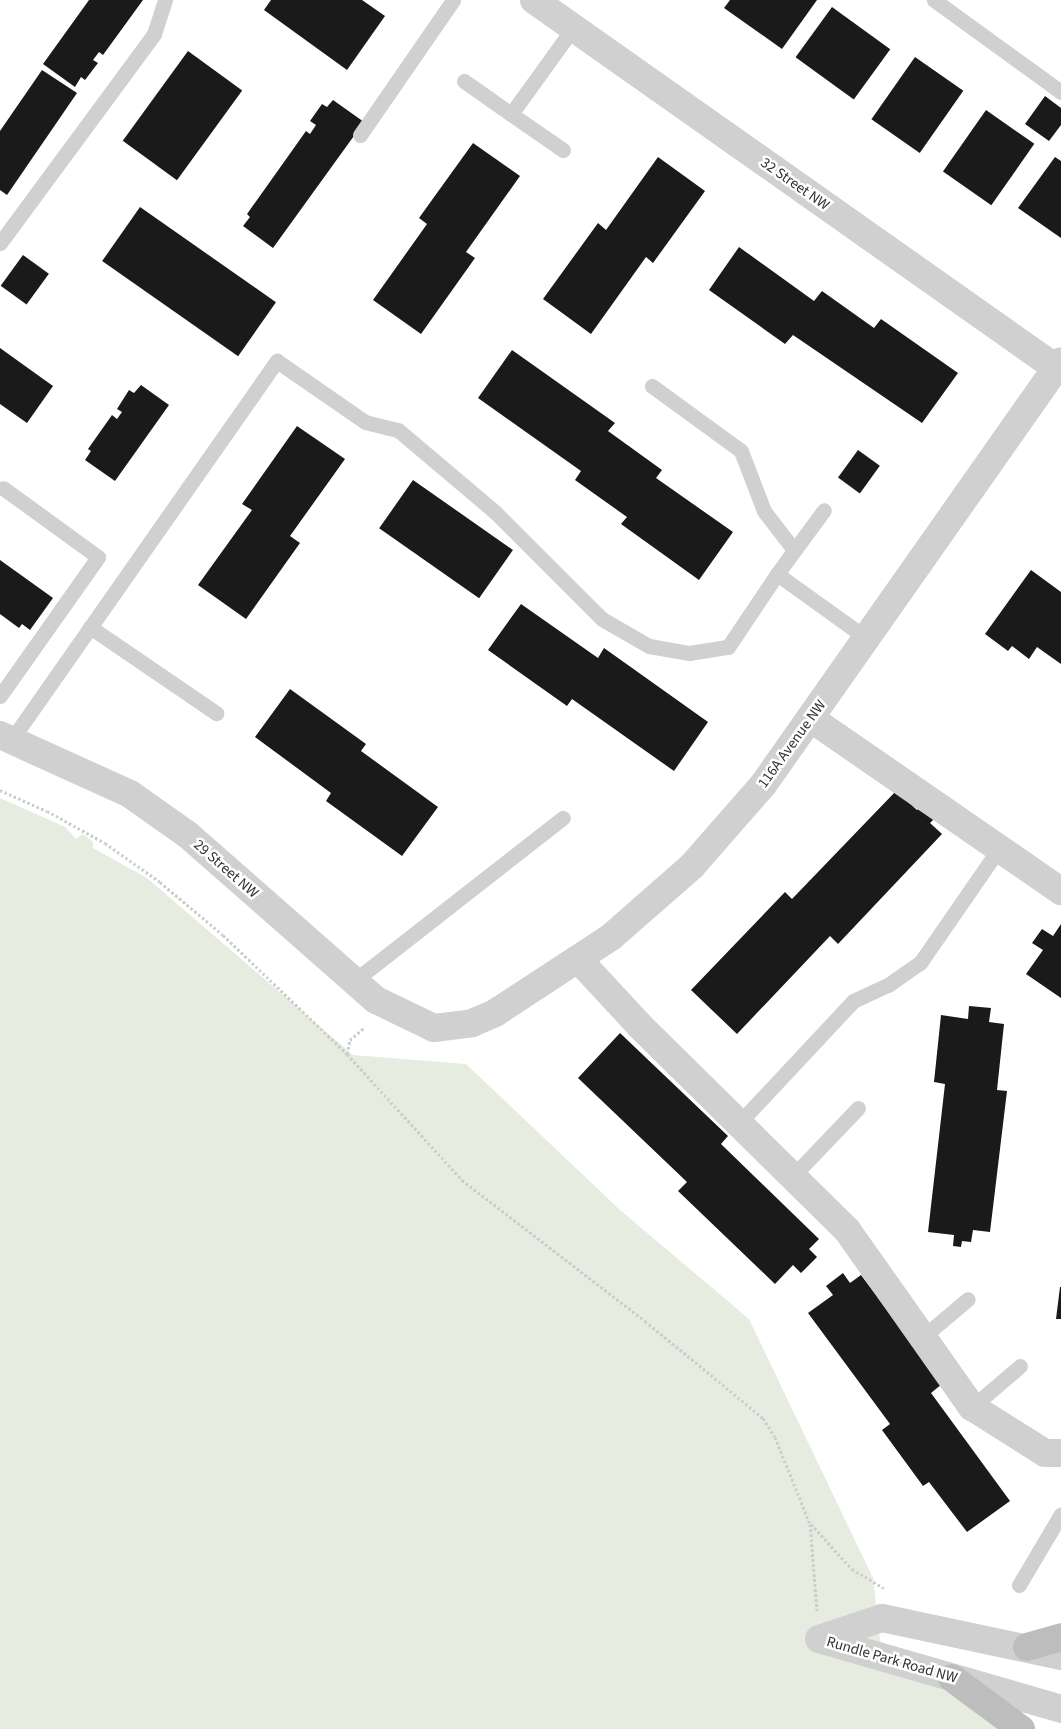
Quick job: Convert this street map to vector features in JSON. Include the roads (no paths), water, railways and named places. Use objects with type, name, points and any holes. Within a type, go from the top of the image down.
[{"type":"main road","points":[[1027,1647],[1061,1637]]},
{"type":"main road","points":[[952,1678],[1021,1729]]},
{"type":"street","name":"32 Street NW","points":[[534,0],[1058,365]]},
{"type":"street","name":"116A Avenue NW","points":[[434,1028],[472,1023],[495,1014],[611,937],[692,866],[764,785],[1058,365]]},
{"type":"street","points":[[810,718],[1000,847],[1061,891]]},
{"type":"street","name":"29 Street NW","points":[[6,737],[130,794],[188,835],[376,1000],[434,1028]]},
{"type":"street","points":[[578,959],[640,1026],[847,1230],[924,1336],[972,1407],[1007,1432],[1045,1453],[1061,1453]]},
{"type":"street","name":"Rundle Park Road NW","points":[[1061,1656],[1027,1647],[882,1618],[819,1639],[1061,1709]]},
{"type":"lane","points":[[0,242],[154,34],[165,0]]},
{"type":"lane","points":[[360,135],[453,0]]},
{"type":"lane","points":[[934,0],[1061,92]]},
{"type":"lane","points":[[510,114],[573,28]]},
{"type":"lane","points":[[464,81],[563,150]]},
{"type":"lane","points":[[6,737],[90,626],[277,361],[365,422],[398,430],[495,512],[602,619],[649,646],[689,653],[728,647],[777,574],[824,510]]},
{"type":"lane","points":[[652,386],[741,451],[764,511],[794,550]]},
{"type":"lane","points":[[0,696],[98,557],[2,488]]},
{"type":"lane","points":[[777,574],[866,638]]},
{"type":"lane","points":[[90,626],[216,713]]},
{"type":"lane","points":[[354,981],[563,818]]},
{"type":"lane","points":[[739,1123],[853,1002],[888,985],[920,963],[1000,847]]},
{"type":"lane","points":[[793,1176],[858,1108]]},
{"type":"lane","points":[[924,1336],[968,1299]]},
{"type":"lane","points":[[972,1407],[1020,1366]]},
{"type":"lane","points":[[1019,1585],[1061,1514]]}]
